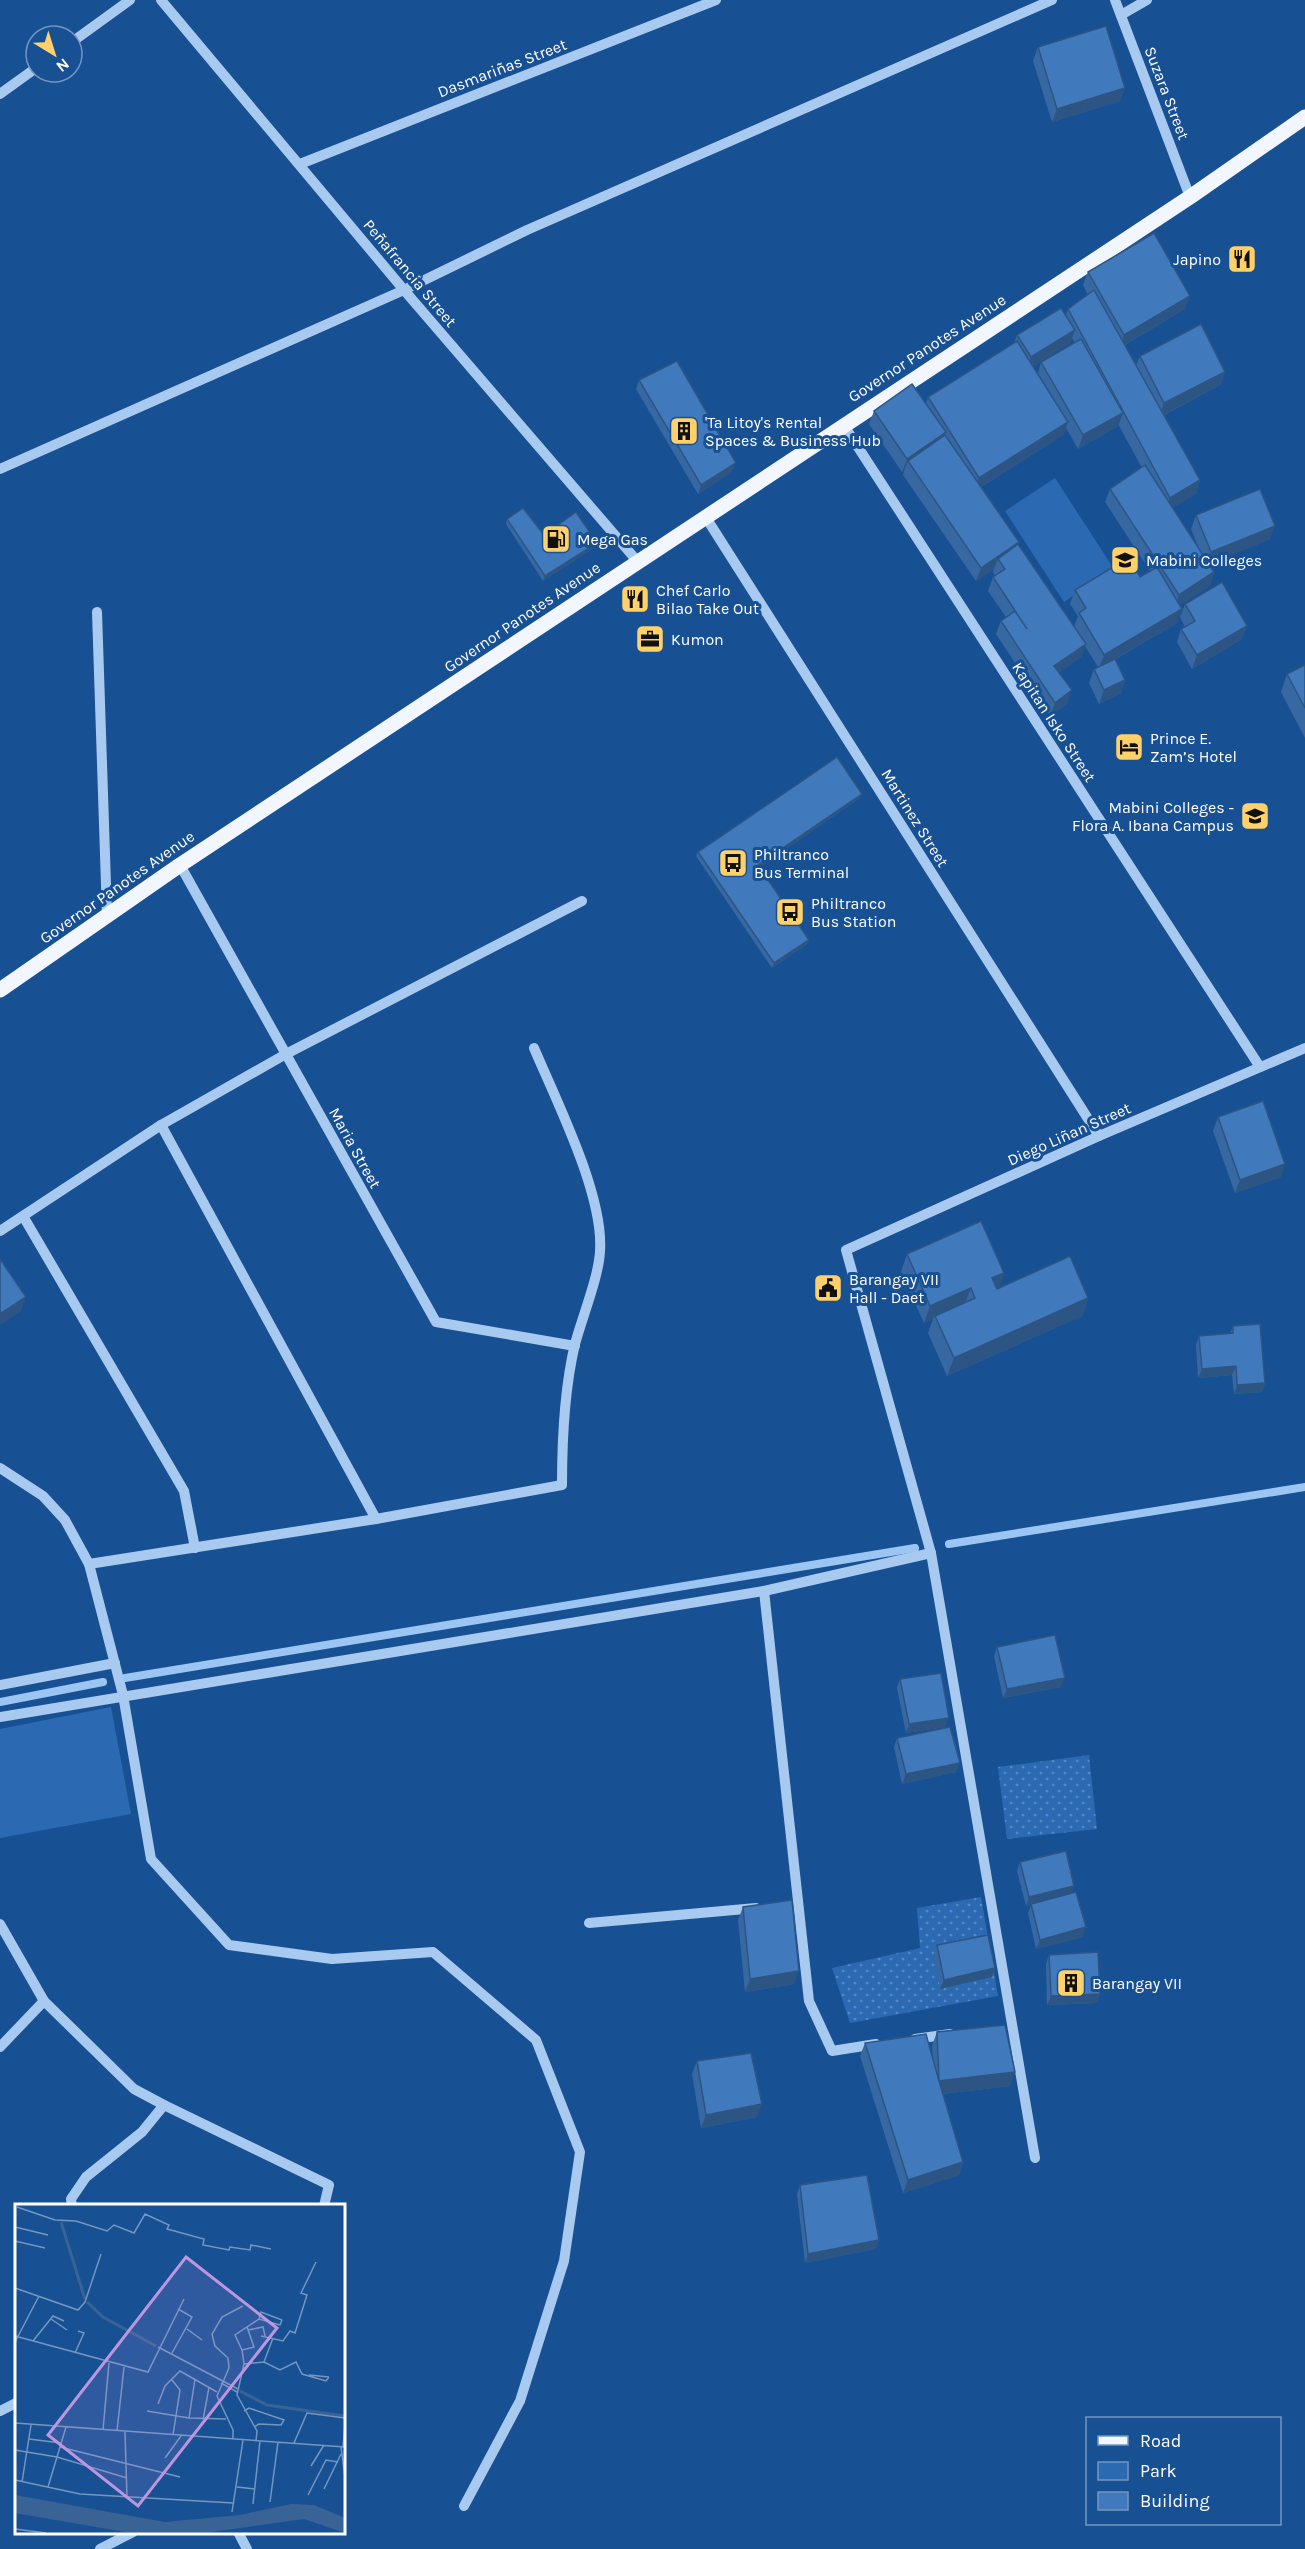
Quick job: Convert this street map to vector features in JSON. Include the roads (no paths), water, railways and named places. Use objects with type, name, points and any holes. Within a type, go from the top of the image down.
[{"type":"main road","name":"Governor Panotes Avenue","points":[[0,990],[180,865],[843,424],[1190,197],[1305,117]]},
{"type":"street","points":[[84,33],[130,0]]},
{"type":"street","name":"Peñafrancia Street","points":[[161,0],[404,290],[638,562]]},
{"type":"street","name":"Dasmariñas Street","points":[[300,164],[716,0]]},
{"type":"street","points":[[0,470],[404,290],[527,230],[1052,0]]},
{"type":"street","name":"Suzara Street","points":[[1115,0],[1190,197]]},
{"type":"street","points":[[1121,15],[1147,0]]},
{"type":"street","points":[[0,94],[24,77]]},
{"type":"street","name":"Kapitan Isko Street","points":[[843,424],[1260,1067]]},
{"type":"street","name":"Martinez Street","points":[[705,516],[1099,1136]]},
{"type":"street","points":[[97,612],[107,915]]},
{"type":"street","name":"Maria Street","points":[[180,865],[436,1322],[574,1346]]},
{"type":"street","points":[[0,1231],[161,1125],[286,1054],[582,901]]},
{"type":"street","points":[[89,1564],[376,1519],[562,1485],[562,1425],[574,1346],[600,1251],[596,1215],[582,1161],[534,1048]]},
{"type":"street","name":"Diego Liñan Street","points":[[932,1553],[846,1250],[1099,1136],[1305,1048]]},
{"type":"street","points":[[161,1125],[376,1519]]},
{"type":"street","points":[[23,1216],[184,1491],[195,1548]]},
{"type":"street","points":[[0,1468],[43,1496],[65,1520],[89,1564],[123,1695],[151,1859],[229,1945],[332,1959],[433,1952],[536,2040],[580,2152],[564,2261],[520,2401],[464,2506]]},
{"type":"street","points":[[0,1718],[123,1695],[348,1662],[764,1591],[932,1553],[1007,2026],[1035,2158]]},
{"type":"street","points":[[764,1591],[793,1904],[810,2001],[832,2051],[967,2031]]},
{"type":"street","points":[[0,1685],[115,1663]]},
{"type":"street","points":[[589,1923],[764,1907]]},
{"type":"street","points":[[0,1924],[44,2001],[134,2089],[329,2185],[324,2204]]},
{"type":"street","points":[[0,2047],[44,2001]]},
{"type":"street","points":[[72,2204],[71,2199],[86,2177],[142,2132],[164,2104]]},
{"type":"street","points":[[0,2411],[15,2404]]},
{"type":"street","points":[[100,2549],[129,2534]]},
{"type":"street","points":[[239,2534],[247,2549]]},
{"type":"waterway","points":[[949,1544],[1305,1487]]},
{"type":"waterway","points":[[125,1678],[915,1548]]},
{"type":"waterway","points":[[0,1702],[103,1682]]},
{"type":"place","name":"Japino","points":[[1242,259]]},
{"type":"place","name":"'Ta Litoy's Rental Spaces & Business Hub","points":[[684,431]]},
{"type":"place","name":"Mega Gas","points":[[556,539]]},
{"type":"place","name":"Mabini Colleges","points":[[1125,560]]},
{"type":"place","name":"Chef Carlo Bilao Take Out","points":[[635,599]]},
{"type":"place","name":"Kumon","points":[[650,639]]},
{"type":"place","name":"Prince E. Zam’s Hotel","points":[[1129,747]]},
{"type":"place","name":"Mabini Colleges - Flora A. Ibana Campus","points":[[1255,816]]},
{"type":"place","name":"Philtranco Bus Terminal","points":[[733,863]]},
{"type":"place","name":"Philtranco Bus Station","points":[[790,912]]},
{"type":"place","name":"Barangay VII Hall - Daet","points":[[828,1288]]},
{"type":"place","name":"Barangay VII","points":[[1071,1983]]}]
